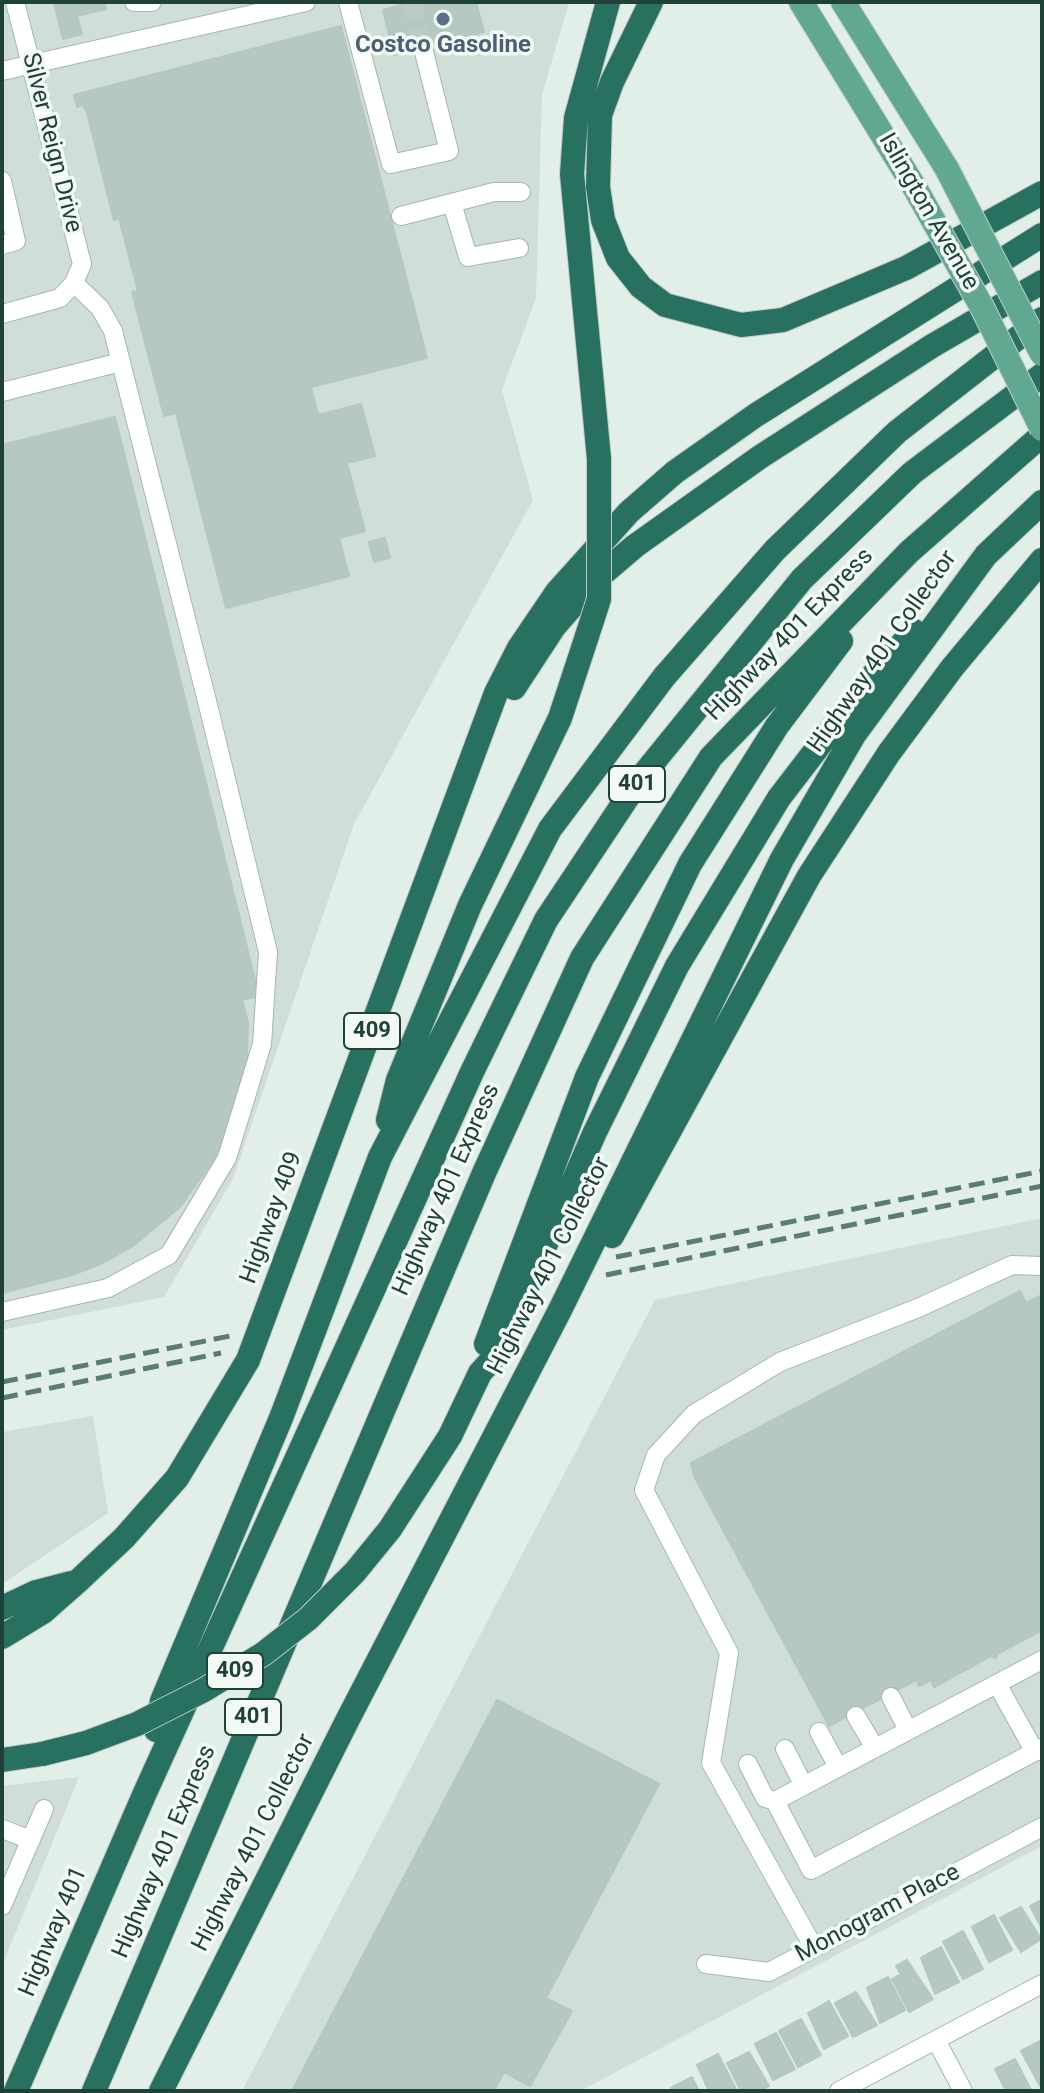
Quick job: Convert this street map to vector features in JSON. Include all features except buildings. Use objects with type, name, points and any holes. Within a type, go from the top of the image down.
[{"type":"highway","points":[[380,1157],[398,1080],[470,905],[560,718],[599,599],[599,459],[575,229],[572,153],[582,92],[608,2]]},
{"type":"highway","points":[[651,2],[612,82],[600,115],[598,187],[603,220],[618,258],[641,287],[665,305],[741,325],[783,320],[906,268],[1042,193]]},
{"type":"highway","points":[[480,743],[496,693],[519,648],[557,592],[629,512],[675,472],[756,415],[1042,235]]},
{"type":"highway","points":[[480,743],[554,627],[594,581],[635,546],[760,457],[932,346],[1042,282]]},
{"type":"highway","name":"401","points":[[144,1795],[162,1701],[281,1418],[380,1157],[550,829],[664,677],[775,550],[897,432],[1042,319]]},
{"type":"highway","name":"Highway 401 Express","points":[[144,1795],[472,1072],[546,920],[639,780],[802,579],[912,473],[1042,375]]},
{"type":"highway","name":"Highway 401 Express","points":[[94,2091],[484,1173],[582,958],[711,757],[909,552],[1042,432]]},
{"type":"highway","name":"Highway 401 Collector","points":[[161,2091],[348,1719],[586,1258],[782,859],[854,735],[986,555],[1042,502]]},
{"type":"highway","points":[[480,1373],[484,1350],[587,1077],[690,864],[777,726],[909,552]]},
{"type":"highway","points":[[480,1373],[498,1353],[595,1132],[677,966],[779,798],[875,673],[986,555]]},
{"type":"highway","points":[[586,1258],[617,1231],[809,876],[889,753],[952,668],[1042,560]]},
{"type":"highway","name":"Highway 409","points":[[2,1637],[43,1612],[124,1538],[177,1478],[248,1360],[480,743]]},
{"type":"highway","name":"409","points":[[2,1760],[86,1743],[137,1724],[204,1690],[263,1654],[308,1619],[355,1572],[390,1529],[450,1436],[480,1373]]},
{"type":"highway","points":[[2,1608],[36,1592],[77,1582]]},
{"type":"highway","name":"Highway 401","points":[[16,2091],[144,1795]]},
{"type":"main road","name":"Islington Avenue","points":[[801,2],[915,188],[982,307],[1042,432]]},
{"type":"main road","name":"Islington Avenue","points":[[843,2],[947,169],[1042,354]]},
{"type":"street","name":"Silver Reign Drive","points":[[15,2],[82,264],[74,283]]},
{"type":"street","points":[[134,2],[152,2]]},
{"type":"street","points":[[2,71],[274,5],[306,2]]},
{"type":"street","points":[[348,2],[391,164],[449,151],[423,48]]},
{"type":"street","points":[[2,181],[16,241],[2,245]]},
{"type":"street","points":[[401,216],[494,192],[521,192]]},
{"type":"street","points":[[452,203],[468,257],[519,248]]},
{"type":"street","points":[[2,314],[60,298],[74,283],[100,308],[113,331],[268,952],[262,1044],[227,1158],[169,1255],[108,1288],[2,1312]]},
{"type":"street","points":[[2,392],[121,362]]},
{"type":"street","points":[[814,1948],[711,1763],[729,1653],[644,1490],[656,1455],[694,1414],[780,1362],[918,1308],[1012,1265],[1042,1266]]},
{"type":"street","points":[[748,1764],[765,1798],[775,1801],[1042,1660]]},
{"type":"street","points":[[782,1888],[1039,1750],[997,1684]]},
{"type":"street","points":[[891,1697],[908,1730]]},
{"type":"street","points":[[856,1716],[875,1748]]},
{"type":"street","points":[[819,1732],[838,1767]]},
{"type":"street","points":[[785,1749],[804,1786]]},
{"type":"street","points":[[775,1801],[811,1870]]},
{"type":"street","points":[[2,1905],[44,1809]]},
{"type":"street","name":"Monogram Place","points":[[706,1964],[769,1972],[1042,1827]]},
{"type":"street","points":[[2,1829],[31,1840]]},
{"type":"street","points":[[839,2091],[1042,1984]]},
{"type":"street","points":[[936,2040],[963,2091]]},
{"type":"shaded area","points":[[2,2],[569,2],[542,95],[536,298],[502,390],[533,500],[354,824],[233,1179],[164,1297],[2,1330]]},
{"type":"shaded area","points":[[1042,1218],[1042,1846],[580,2091],[242,2091],[655,1300]]},
{"type":"shaded area","points":[[93,1416],[108,1513],[2,1584],[2,1432]]},
{"type":"shaded area","points":[[79,1777],[2,1966],[2,1786]]},
{"type":"tunnel","points":[[412,2],[423,48]]},
{"type":"railway","points":[[616,1257],[1042,1171]]},
{"type":"railway","points":[[606,1275],[1042,1186]]},
{"type":"railway","points":[[2,1382],[230,1336]]},
{"type":"railway","points":[[2,1398],[221,1353]]},
{"type":"place","name":"Costco Gasoline","points":[[443,19]]}]
